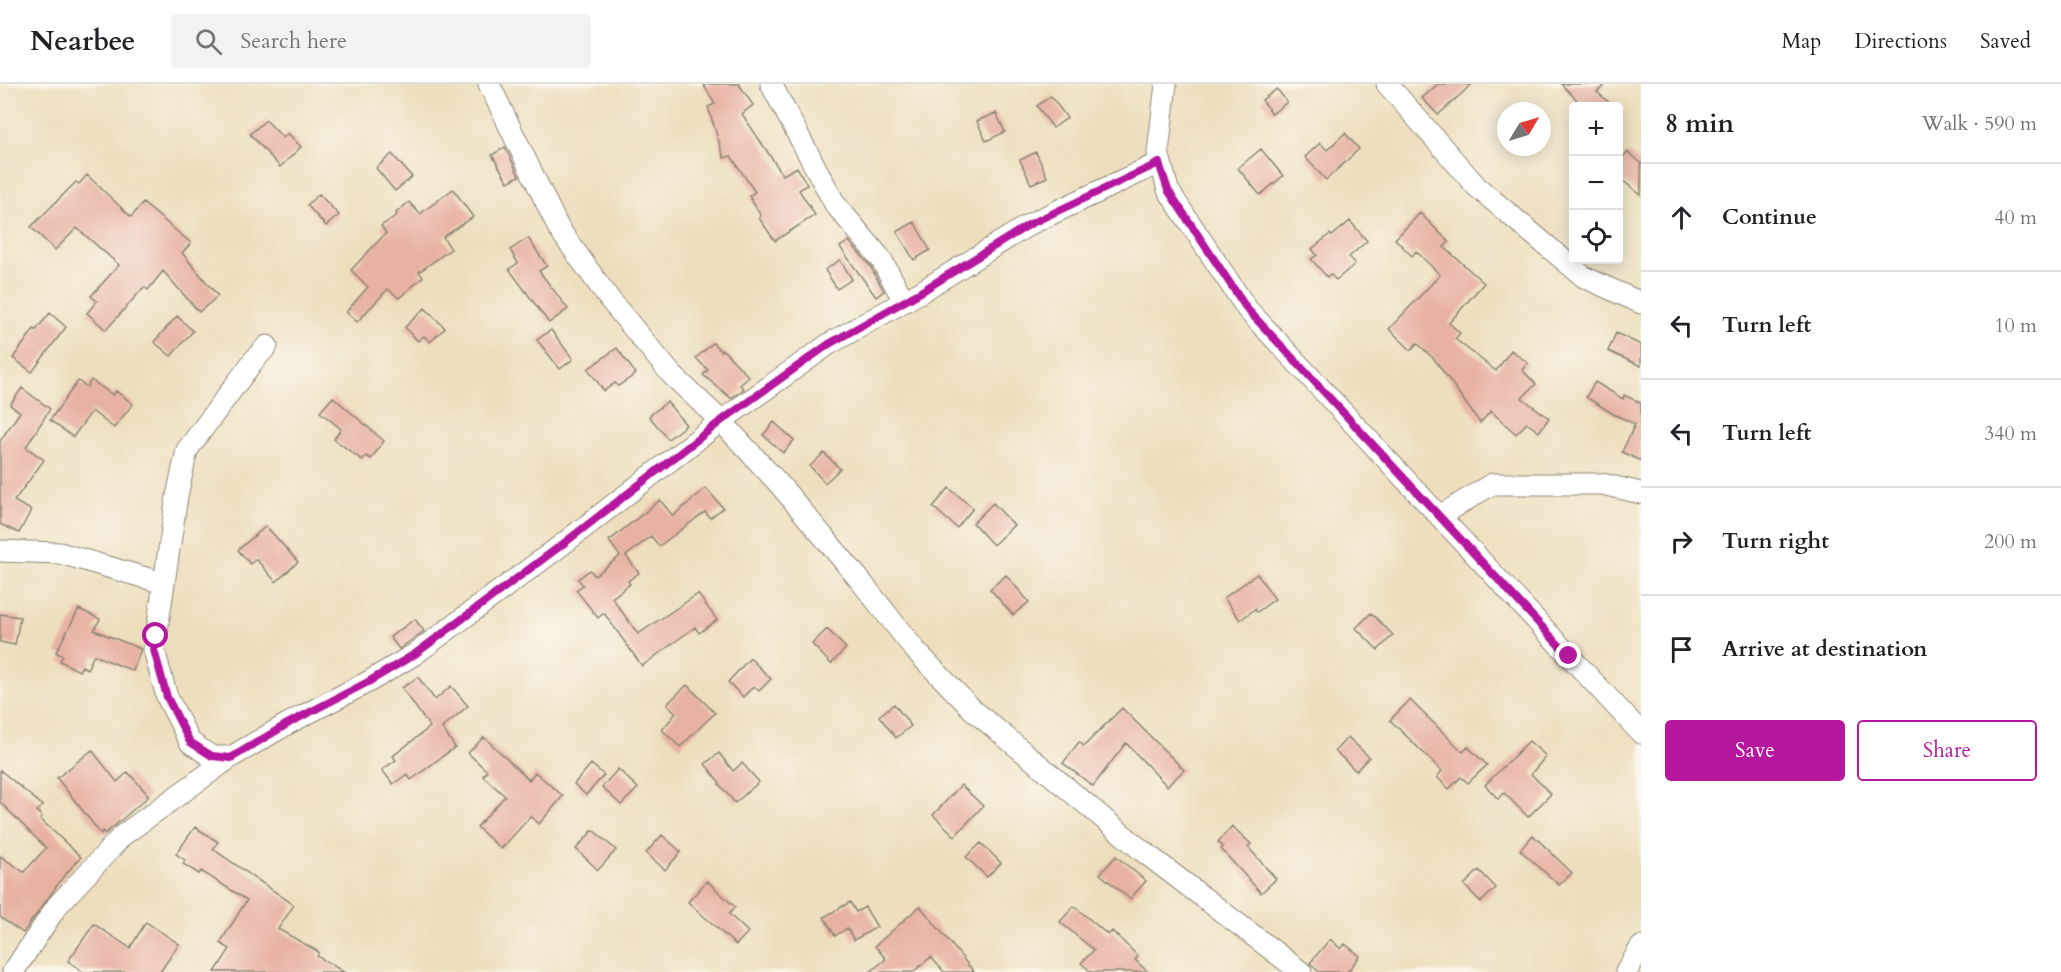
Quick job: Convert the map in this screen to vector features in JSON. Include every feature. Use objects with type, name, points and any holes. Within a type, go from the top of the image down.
[{"type":"street","points":[[489,84],[559,229],[610,300],[672,375],[721,421],[809,519],[915,650],[973,710],[1140,849],[1301,972]]},
{"type":"street","points":[[771,84],[835,204],[881,259],[904,301]]},
{"type":"street","points":[[1166,84],[1158,152],[1159,163],[1168,190],[1247,309],[1641,733]]},
{"type":"street","points":[[1387,84],[1477,187],[1584,277],[1641,303]]},
{"type":"street","points":[[13,972],[57,906],[123,835],[231,758],[289,723],[368,682],[415,654],[563,544],[721,421],[829,344],[1030,224],[1159,163]]},
{"type":"street","points":[[231,758],[212,756],[190,742],[167,697],[154,650],[177,496],[188,450],[254,360],[267,346]]},
{"type":"street","points":[[1440,516],[1492,484],[1602,484],[1641,493]]},
{"type":"street","points":[[0,551],[60,553],[164,583]]},
{"type":"street","points":[[1626,972],[1641,947]]},
{"type":"building","points":[[703,84],[739,84],[753,105],[742,114],[783,175],[797,167],[807,185],[799,190],[815,215],[775,241],[759,218],[761,216],[749,196],[755,192],[731,156],[724,158],[708,107],[715,104]]},
{"type":"building","points":[[1438,84],[1472,84],[1438,115],[1422,98]]},
{"type":"building","points":[[1561,84],[1606,84],[1597,92],[1608,102],[1579,102]]},
{"type":"building","points":[[1277,89],[1287,102],[1272,114],[1262,100]]},
{"type":"building","points":[[1051,96],[1067,118],[1053,128],[1037,106]]},
{"type":"building","points":[[996,113],[1005,132],[986,141],[977,121]]},
{"type":"building","points":[[266,120],[283,138],[288,133],[301,147],[280,167],[250,134]]},
{"type":"building","points":[[1345,133],[1359,149],[1326,180],[1305,157],[1320,143],[1327,150]]},
{"type":"building","points":[[505,147],[519,176],[508,182],[492,155]]},
{"type":"building","points":[[1261,149],[1283,176],[1260,195],[1238,168]]},
{"type":"building","points":[[1036,152],[1047,177],[1031,184],[1020,160]]},
{"type":"building","points":[[1627,152],[1641,163],[1641,195],[1623,181],[1623,157]]},
{"type":"building","points":[[392,154],[412,177],[395,191],[376,168]]},
{"type":"building","points":[[87,175],[131,217],[143,203],[191,243],[182,253],[218,296],[199,312],[163,271],[148,290],[144,287],[106,330],[87,313],[97,301],[91,296],[119,265],[77,228],[55,250],[31,227],[76,182],[79,184]]},
{"type":"building","points":[[453,189],[473,217],[443,237],[451,249],[419,272],[423,277],[399,298],[388,289],[357,322],[346,312],[368,287],[351,270],[386,233],[381,226],[397,215],[396,213],[409,202],[420,214]]},
{"type":"building","points":[[319,194],[339,215],[326,226],[307,205]]},
{"type":"building","points":[[1420,213],[1449,242],[1444,247],[1484,283],[1449,323],[1460,333],[1455,339],[1496,371],[1511,350],[1528,363],[1522,370],[1536,384],[1522,398],[1549,418],[1539,432],[1527,423],[1516,434],[1491,411],[1480,423],[1435,360],[1417,343],[1411,350],[1389,329],[1440,275],[1416,251],[1412,256],[1395,239]]},
{"type":"building","points":[[1350,221],[1367,241],[1349,257],[1355,264],[1336,280],[1330,274],[1327,277],[1311,259],[1317,255],[1312,249]]},
{"type":"building","points":[[914,222],[930,250],[914,260],[897,232]]},
{"type":"building","points":[[528,238],[547,266],[539,271],[568,309],[549,323],[509,269],[518,263],[510,250]]},
{"type":"building","points":[[849,241],[870,266],[884,291],[876,297],[840,247]]},
{"type":"building","points":[[840,260],[852,279],[837,289],[825,270]]},
{"type":"building","points":[[425,308],[445,328],[430,342],[424,336],[418,341],[405,327]]},
{"type":"building","points":[[50,313],[66,327],[32,372],[13,358],[34,329],[36,330]]},
{"type":"building","points":[[177,316],[193,331],[171,356],[154,342]]},
{"type":"building","points":[[551,330],[573,359],[560,369],[537,340]]},
{"type":"building","points":[[1616,333],[1641,345],[1641,366],[1608,351]]},
{"type":"building","points":[[713,343],[749,377],[740,385],[744,389],[731,398],[703,375],[708,370],[696,358]]},
{"type":"building","points":[[617,348],[636,374],[618,386],[615,383],[604,391],[588,369]]},
{"type":"building","points":[[91,380],[113,395],[116,391],[133,404],[114,428],[92,411],[73,437],[50,420],[78,381],[87,387]]},
{"type":"building","points":[[1595,382],[1623,399],[1624,395],[1641,403],[1641,461],[1622,452],[1635,424],[1586,397]]},
{"type":"building","points":[[22,388],[50,409],[26,447],[44,460],[14,501],[31,510],[19,533],[0,524],[0,441],[20,412],[10,405]]},
{"type":"building","points":[[333,397],[384,441],[371,459],[366,456],[362,460],[334,439],[341,429],[320,412]]},
{"type":"building","points":[[667,402],[686,425],[668,439],[649,416]]},
{"type":"building","points":[[774,422],[794,440],[783,453],[763,435]]},
{"type":"building","points":[[824,453],[840,469],[825,483],[810,466]]},
{"type":"building","points":[[706,488],[723,508],[710,518],[705,512],[659,546],[651,536],[626,556],[639,573],[628,581],[630,584],[612,598],[638,634],[698,594],[717,620],[699,633],[695,627],[642,666],[604,613],[598,618],[576,590],[583,585],[578,579],[590,570],[595,576],[620,556],[609,541],[660,500],[673,516]]},
{"type":"building","points":[[949,488],[973,508],[957,528],[933,507]]},
{"type":"building","points":[[993,503],[1014,525],[993,545],[973,523]]},
{"type":"building","points":[[266,526],[298,562],[276,582],[256,559],[250,564],[238,550]]},
{"type":"building","points":[[1257,574],[1275,599],[1257,612],[1255,609],[1240,620],[1224,598]]},
{"type":"building","points":[[1006,575],[1029,602],[1013,615],[990,589]]},
{"type":"building","points":[[79,609],[100,619],[94,630],[141,649],[133,671],[94,655],[87,669],[82,666],[79,671],[60,661],[63,656],[56,652]]},
{"type":"building","points":[[1371,613],[1393,635],[1378,650],[1356,628]]},
{"type":"building","points":[[0,614],[20,617],[15,645],[0,642]]},
{"type":"building","points":[[415,619],[424,631],[399,649],[390,637]]},
{"type":"building","points":[[827,629],[846,648],[831,664],[812,644]]},
{"type":"building","points":[[750,658],[771,679],[759,691],[754,686],[743,697],[728,682]]},
{"type":"building","points":[[418,677],[435,700],[451,686],[468,706],[442,728],[455,747],[411,780],[407,774],[393,784],[382,770],[396,760],[393,756],[430,727],[402,688]]},
{"type":"building","points":[[687,685],[715,713],[680,747],[662,730],[676,713],[667,704]]},
{"type":"building","points":[[1410,700],[1463,752],[1468,747],[1487,765],[1468,783],[1461,777],[1449,789],[1437,777],[1442,771],[1390,720]]},
{"type":"building","points":[[894,704],[911,726],[896,738],[879,716]]},
{"type":"building","points":[[1122,708],[1184,770],[1167,786],[1126,743],[1093,786],[1063,763],[1079,742],[1084,746]]},
{"type":"building","points":[[484,737],[529,780],[535,772],[563,796],[539,824],[531,816],[501,849],[477,827],[505,796],[483,776],[487,771],[468,753]]},
{"type":"building","points":[[1348,737],[1369,757],[1356,771],[1335,751]]},
{"type":"building","points":[[1529,741],[1546,756],[1531,774],[1551,794],[1528,817],[1504,793],[1498,799],[1485,785]]},
{"type":"building","points":[[92,750],[117,782],[128,772],[149,796],[105,834],[103,831],[101,834],[57,778]]},
{"type":"building","points":[[719,753],[733,771],[742,763],[759,782],[735,803],[705,764]]},
{"type":"building","points":[[591,764],[604,775],[586,795],[574,784]]},
{"type":"building","points":[[618,769],[638,788],[621,805],[602,787]]},
{"type":"building","points":[[0,770],[43,806],[37,811],[42,817],[40,819],[81,857],[63,877],[23,933],[0,917],[0,856],[24,872],[46,848],[0,802]]},
{"type":"building","points":[[961,785],[983,806],[955,836],[933,815]]},
{"type":"building","points":[[1232,826],[1251,844],[1248,847],[1276,879],[1261,893],[1221,849],[1223,847],[1218,842]]},
{"type":"building","points":[[195,827],[218,842],[213,849],[294,905],[278,929],[319,952],[317,956],[344,972],[215,972],[230,949],[220,943],[247,900],[201,871],[199,874],[183,864],[185,860],[176,854]]},
{"type":"building","points":[[593,830],[616,850],[598,870],[576,849]]},
{"type":"building","points":[[662,835],[681,852],[665,870],[646,853]]},
{"type":"building","points":[[1533,835],[1572,873],[1559,885],[1520,850]]},
{"type":"building","points":[[981,843],[1001,863],[987,877],[966,857]]},
{"type":"building","points":[[1116,856],[1146,881],[1130,899],[1100,874]]},
{"type":"building","points":[[1479,870],[1496,888],[1481,902],[1464,885]]},
{"type":"building","points":[[707,881],[735,907],[729,914],[748,932],[736,945],[688,902]]},
{"type":"building","points":[[850,902],[856,912],[865,907],[877,927],[854,940],[847,928],[835,936],[824,917]]},
{"type":"building","points":[[920,906],[974,972],[944,972],[931,957],[913,972],[870,972],[886,959],[875,946]]},
{"type":"building","points":[[1074,906],[1108,935],[1112,931],[1138,956],[1135,960],[1148,972],[1091,972],[1081,963],[1094,950],[1060,922]]},
{"type":"building","points":[[146,922],[179,944],[160,972],[84,972],[68,961],[94,924],[130,948]]},
{"type":"building","points":[[1330,939],[1341,949],[1345,944],[1360,956],[1347,972],[1319,972],[1310,963]]},
{"type":"route","points":[[156,636],[154,650],[167,697],[190,742],[212,756],[231,758],[289,723],[368,682],[415,654],[563,544],[721,421],[829,344],[919,293],[1030,224],[1159,163],[1168,190],[1247,309],[1569,656]]}]
